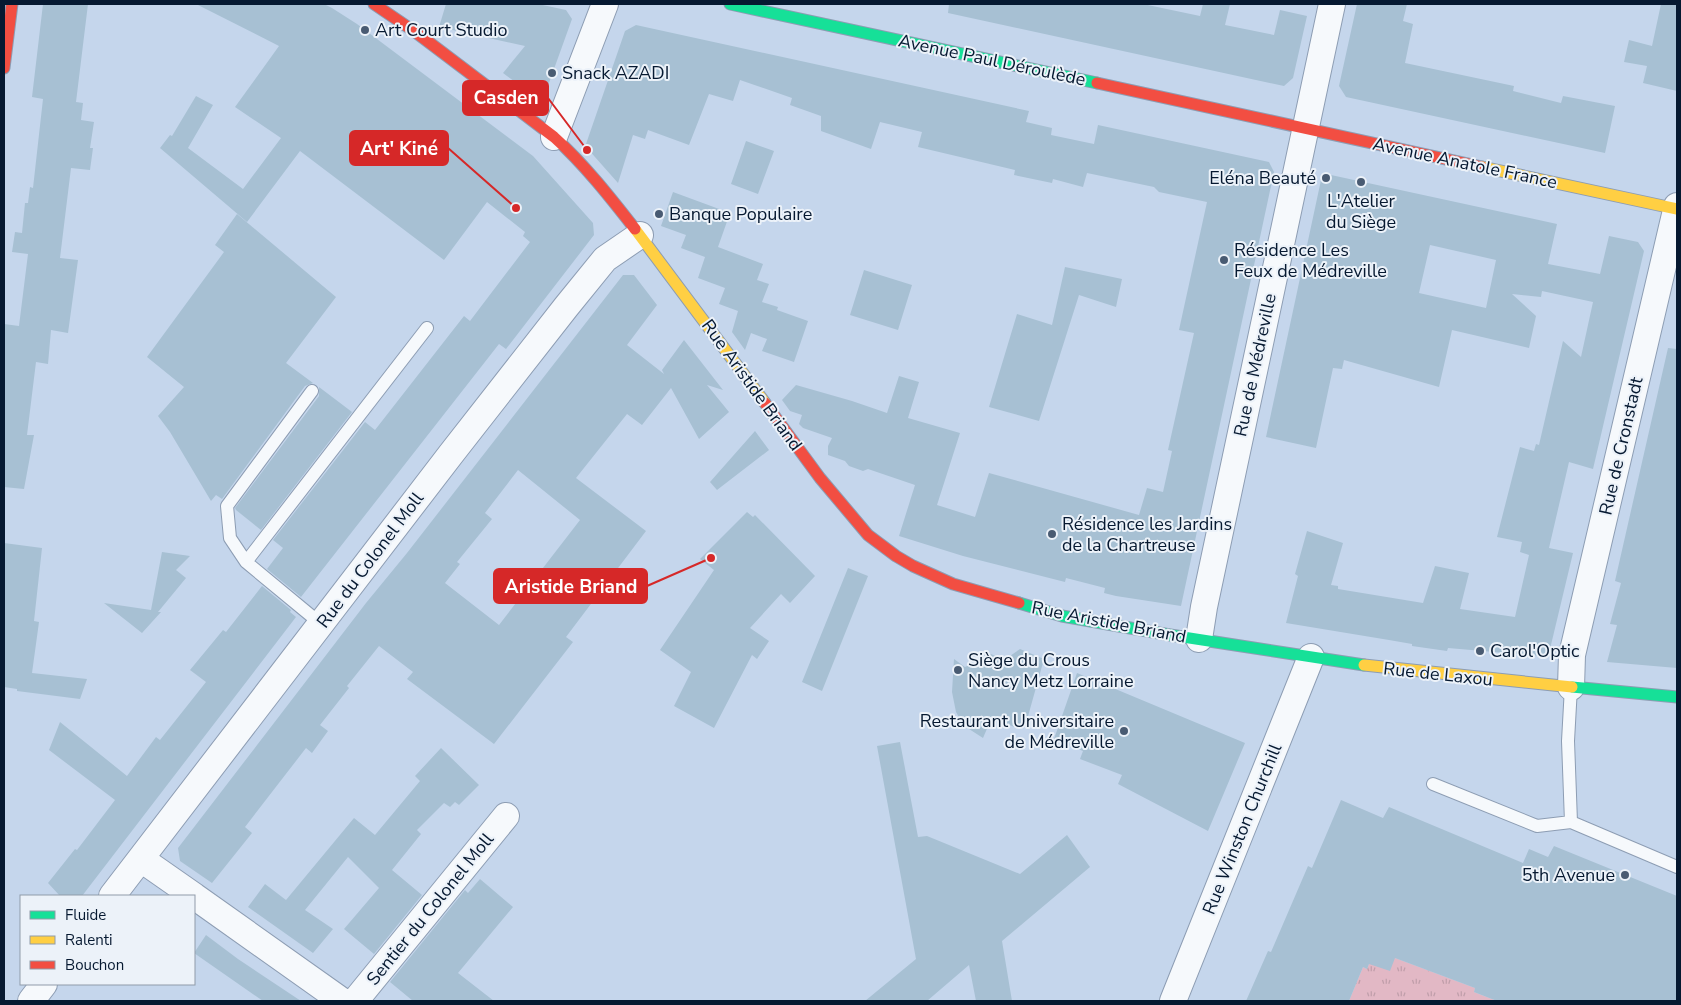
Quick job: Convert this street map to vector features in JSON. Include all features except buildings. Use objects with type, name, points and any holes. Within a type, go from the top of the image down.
[{"type":"main road","points":[[4,68],[12,4]]},
{"type":"main road","name":"Rue Aristide Briand","points":[[374,4],[418,34],[554,136],[614,202],[820,478],[868,535],[879,544],[913,566],[962,587],[1062,616],[1199,639]]},
{"type":"main road","name":"Avenue Paul Déroulède","points":[[730,4],[1254,117]]},
{"type":"main road","name":"Avenue Anatole France","points":[[1254,117],[1677,208]]},
{"type":"main road","name":"Rue de Laxou","points":[[1199,639],[1390,669],[1677,696]]},
{"type":"street","points":[[554,136],[605,4]]},
{"type":"street","name":"Rue de Médreville","points":[[1199,639],[1204,607],[1332,4]]},
{"type":"street","name":"Rue de Cronstadt","points":[[1571,687],[1572,655],[1677,208]]},
{"type":"street","name":"Rue du Colonel Moll","points":[[113,895],[451,454],[605,259],[640,235]]},
{"type":"street","name":"Rue Winston Churchill","points":[[1173,1001],[1311,657]]},
{"type":"street","name":"Sentier du Colonel Moll","points":[[355,1001],[506,816]]},
{"type":"street","points":[[141,858],[193,895]]},
{"type":"street","points":[[195,897],[342,1001]]},
{"type":"street","points":[[31,1001],[43,985]]},
{"type":"lane","points":[[246,562],[427,328]]},
{"type":"lane","points":[[312,391],[227,506],[230,538],[246,562],[321,624]]},
{"type":"lane","points":[[1571,687],[1568,741],[1571,822]]},
{"type":"lane","points":[[1433,784],[1537,826],[1571,822],[1677,867]]},
{"type":"green space","points":[[1395,958],[1475,988],[1474,992],[1497,1001],[1349,1001],[1363,967],[1367,969],[1369,964]]},
{"type":"traffic: fast","points":[[730,4],[1097,83]]},
{"type":"traffic: fast","points":[[1019,603],[1062,616],[1364,665]]},
{"type":"traffic: fast","points":[[1572,687],[1677,697]]},
{"type":"traffic: slow","points":[[1482,167],[1677,209]]},
{"type":"traffic: slow","points":[[635,229],[765,403]]},
{"type":"traffic: slow","points":[[1364,665],[1572,687]]},
{"type":"traffic: jam","points":[[4,68],[12,4]]},
{"type":"traffic: jam","points":[[374,4],[418,34],[554,137],[586,170],[635,229]]},
{"type":"traffic: jam","points":[[1097,83],[1482,167]]},
{"type":"traffic: jam","points":[[765,403],[820,478],[868,535],[913,566],[953,584],[1019,603]]},
{"type":"place","name":"Art Court Studio","points":[[365,30]]},
{"type":"place","name":"Snack AZADI","points":[[552,73]]},
{"type":"place","name":"Casden","points":[[587,150]]},
{"type":"place","name":"Eléna Beauté","points":[[1326,178]]},
{"type":"place","name":"L'Atelier du Siège","points":[[1361,182]]},
{"type":"place","name":"Art' Kiné","points":[[516,208]]},
{"type":"place","name":"Banque Populaire","points":[[659,214]]},
{"type":"place","name":"Résidence Les Feux de Médreville","points":[[1224,260]]},
{"type":"place","name":"Résidence les Jardins de la Chartreuse","points":[[1052,534]]},
{"type":"place","name":"Aristide Briand","points":[[711,558]]},
{"type":"place","name":"Carol'Optic","points":[[1480,651]]},
{"type":"place","name":"Siège du Crous Nancy Metz Lorraine","points":[[958,670]]},
{"type":"place","name":"Restaurant Universitaire de Médreville","points":[[1124,731]]},
{"type":"place","name":"5th Avenue","points":[[1625,875]]}]
